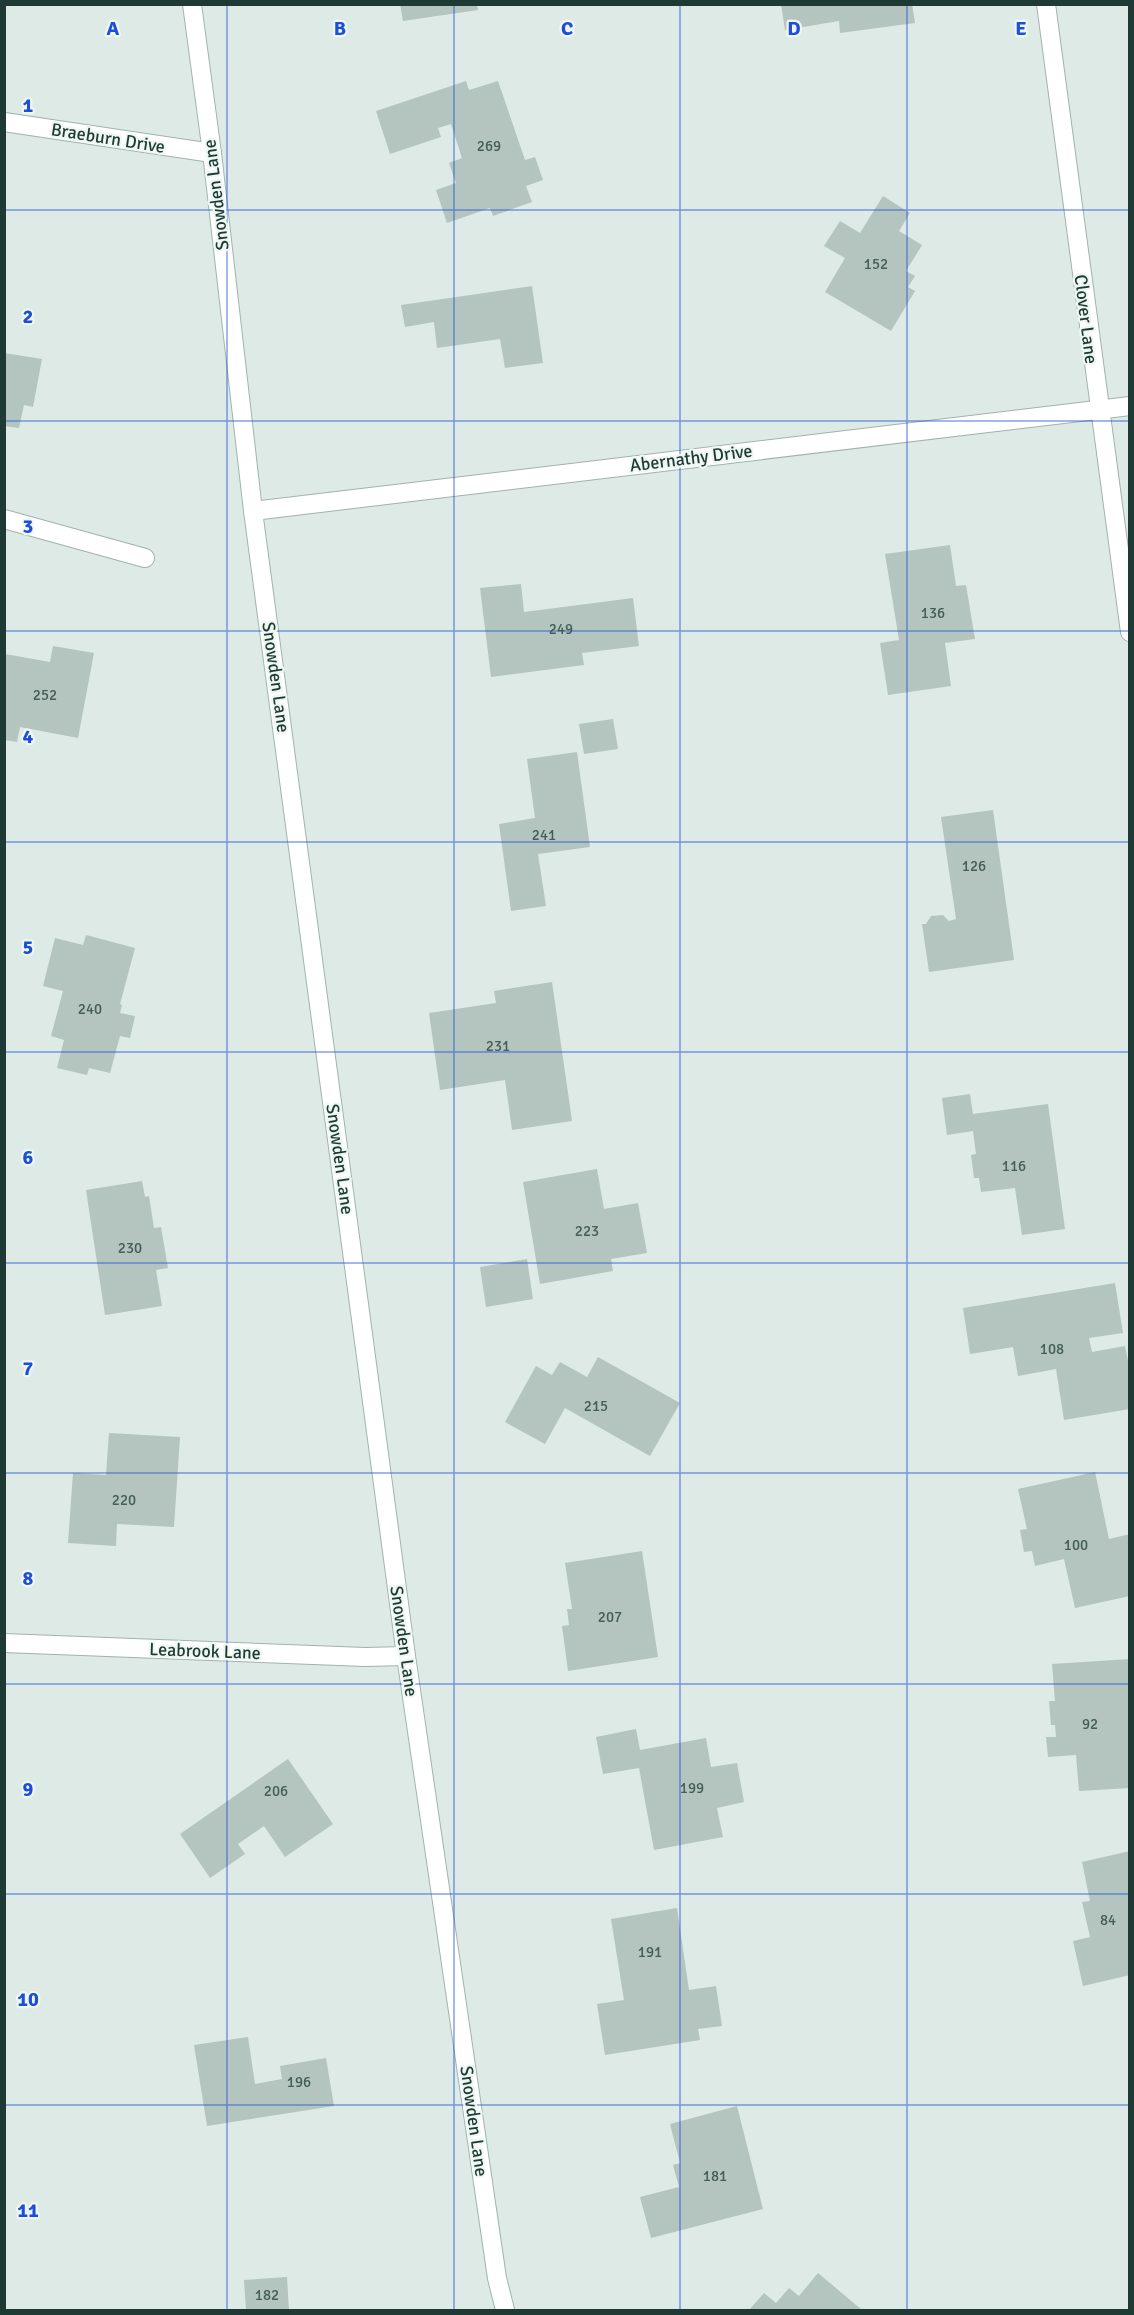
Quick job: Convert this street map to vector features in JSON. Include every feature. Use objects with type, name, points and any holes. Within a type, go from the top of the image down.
[{"type":"street","name":"Snowden Lane","points":[[192,4],[212,153],[253,511],[406,1656],[495,2266],[506,2310]]},
{"type":"street","name":"Clover Lane","points":[[1046,4],[1098,410],[1130,633]]},
{"type":"street","name":"Braeburn Drive","points":[[4,122],[212,153]]},
{"type":"street","name":"Abernathy Drive","points":[[253,511],[1130,406]]},
{"type":"street","points":[[4,519],[145,558]]},
{"type":"street","name":"Leabrook Lane","points":[[4,1643],[365,1657],[406,1656]]},
{"type":"building","points":[[400,4],[477,4],[478,10],[403,21]]},
{"type":"building","points":[[781,4],[912,4],[915,23],[840,33],[839,21],[785,30]]},
{"type":"building","points":[[466,81],[469,90],[498,81],[525,160],[535,157],[543,180],[526,186],[532,202],[493,216],[490,208],[447,223],[436,190],[456,183],[449,163],[462,158],[451,124],[438,128],[441,137],[390,154],[376,111]]},
{"type":"building","points":[[883,196],[910,213],[899,231],[922,245],[906,271],[915,276],[908,287],[915,291],[891,331],[825,292],[845,258],[824,246],[840,221],[860,233]]},
{"type":"building","points":[[532,286],[543,363],[505,368],[500,339],[437,348],[434,322],[405,327],[401,305]]},
{"type":"building","points":[[4,353],[42,359],[33,407],[24,405],[19,428],[4,426]]},
{"type":"building","points":[[950,545],[956,586],[966,585],[975,639],[945,643],[951,686],[888,695],[880,643],[899,640],[885,554]]},
{"type":"building","points":[[521,584],[524,612],[633,598],[639,646],[582,653],[584,665],[491,677],[480,588]]},
{"type":"building","points":[[53,646],[94,653],[78,738],[20,727],[17,742],[5,740],[5,654],[50,662]]},
{"type":"building","points":[[613,719],[618,749],[584,754],[579,724]]},
{"type":"building","points":[[577,752],[590,847],[538,854],[546,906],[511,911],[499,824],[535,818],[527,759]]},
{"type":"building","points":[[993,810],[1014,960],[929,972],[922,924],[926,924],[931,916],[943,915],[949,921],[956,919],[941,817]]},
{"type":"building","points":[[86,935],[135,948],[120,1004],[122,1005],[120,1013],[135,1016],[130,1038],[120,1036],[110,1073],[89,1068],[87,1075],[57,1068],[64,1040],[51,1036],[63,991],[43,986],[55,938],[83,945]]},
{"type":"building","points":[[552,982],[572,1121],[512,1130],[505,1080],[440,1090],[429,1013],[496,1003],[494,991]]},
{"type":"building","points":[[970,1094],[973,1114],[1048,1104],[1065,1229],[1022,1235],[1015,1188],[981,1192],[979,1178],[974,1178],[971,1155],[976,1154],[973,1131],[947,1135],[942,1098]]},
{"type":"building","points":[[597,1169],[604,1209],[638,1203],[647,1253],[611,1259],[613,1271],[540,1284],[523,1182]]},
{"type":"building","points":[[142,1181],[145,1197],[149,1196],[154,1228],[161,1227],[168,1268],[156,1270],[162,1306],[105,1315],[86,1190]]},
{"type":"building","points":[[527,1259],[533,1299],[486,1307],[480,1267]]},
{"type":"building","points":[[1115,1283],[1123,1333],[1089,1338],[1092,1352],[1125,1346],[1130,1371],[1130,1409],[1064,1420],[1056,1369],[1018,1376],[1013,1347],[970,1354],[963,1308]]},
{"type":"building","points":[[598,1357],[680,1403],[650,1456],[565,1408],[545,1444],[505,1422],[536,1366],[552,1375],[560,1362],[587,1377]]},
{"type":"building","points":[[109,1433],[180,1437],[174,1527],[117,1524],[116,1546],[68,1543],[73,1473],[106,1475]]},
{"type":"building","points":[[1095,1472],[1109,1539],[1130,1534],[1130,1596],[1075,1608],[1064,1559],[1035,1566],[1032,1551],[1024,1552],[1020,1530],[1027,1529],[1018,1489]]},
{"type":"building","points":[[642,1551],[658,1657],[568,1671],[562,1626],[569,1625],[567,1609],[572,1609],[565,1563]]},
{"type":"building","points":[[1130,1659],[1130,1788],[1079,1791],[1076,1755],[1048,1757],[1046,1737],[1056,1737],[1055,1725],[1051,1725],[1049,1701],[1055,1701],[1052,1664]]},
{"type":"building","points":[[636,1729],[640,1750],[706,1738],[711,1767],[737,1763],[744,1802],[717,1808],[723,1837],[654,1850],[639,1768],[603,1774],[596,1737]]},
{"type":"building","points":[[288,1759],[333,1824],[285,1857],[264,1826],[238,1844],[245,1854],[210,1878],[180,1834]]},
{"type":"building","points":[[1130,1851],[1130,1975],[1083,1986],[1073,1941],[1090,1937],[1082,1902],[1090,1901],[1082,1862]]},
{"type":"building","points":[[677,1908],[689,1990],[716,1986],[722,2026],[698,2029],[700,2040],[605,2055],[597,2004],[624,2000],[611,1919]]},
{"type":"building","points":[[248,2037],[255,2084],[282,2079],[280,2066],[326,2058],[334,2106],[207,2126],[194,2045]]},
{"type":"building","points":[[737,2106],[763,2209],[651,2238],[640,2197],[679,2187],[673,2165],[680,2163],[670,2124]]},
{"type":"building","points":[[818,2273],[862,2310],[749,2310],[764,2293],[776,2303],[789,2288],[799,2296]]},
{"type":"building","points":[[287,2277],[289,2310],[246,2310],[244,2280]]}]
